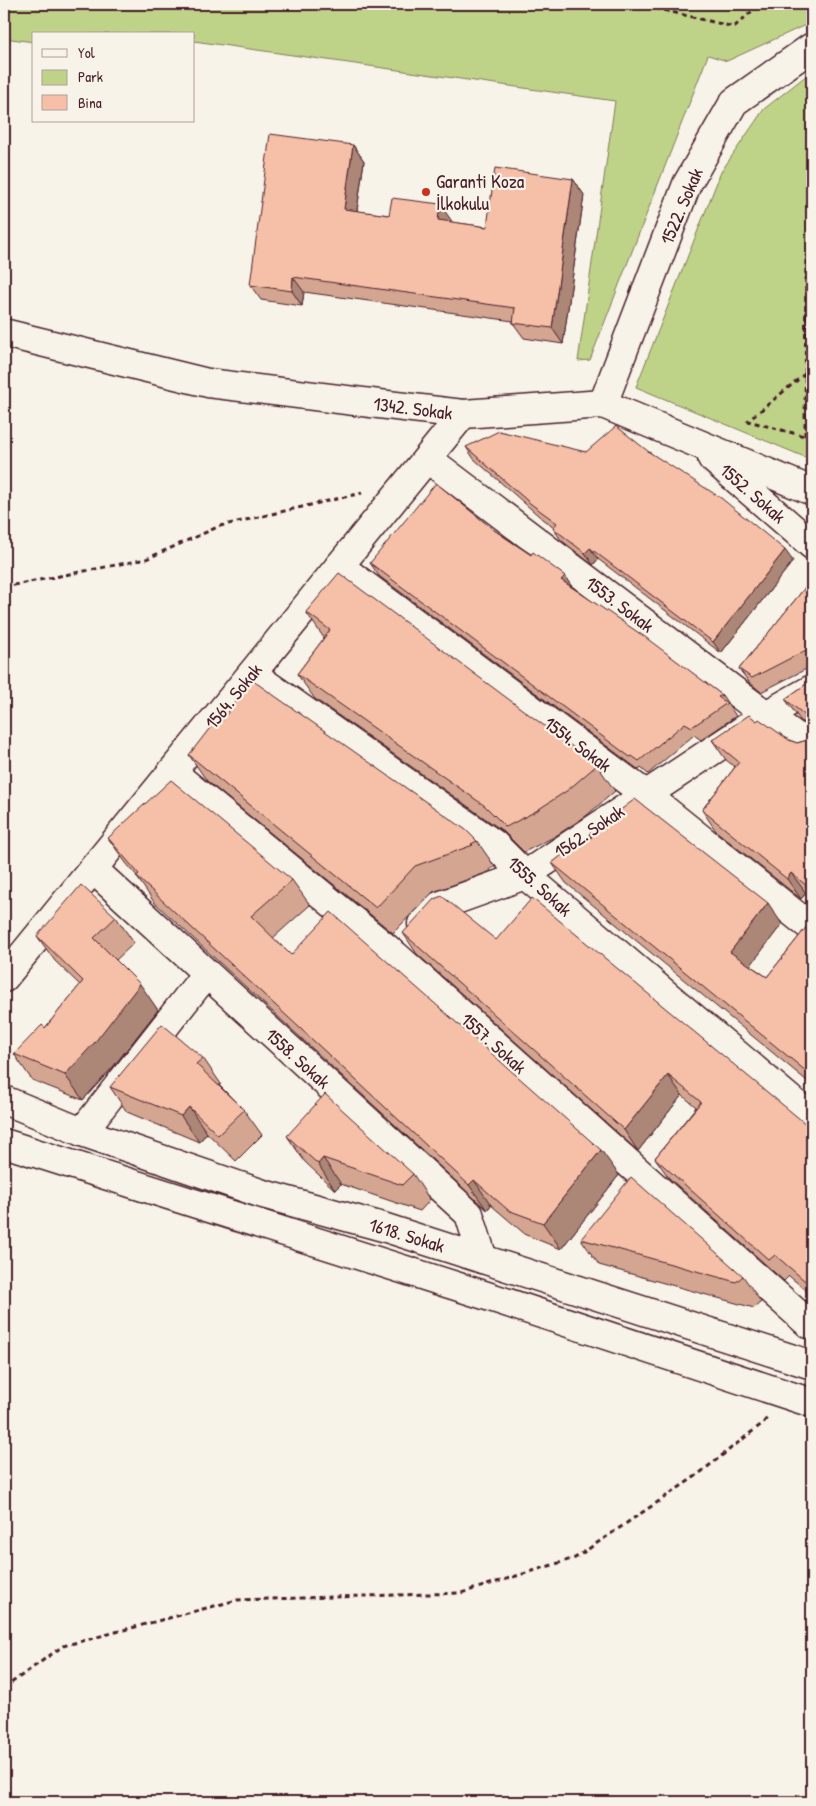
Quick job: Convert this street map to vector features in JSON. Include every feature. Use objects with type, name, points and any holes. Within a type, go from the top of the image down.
[{"type":"street","name":"1522. Sokak","points":[[603,404],[687,184],[734,102],[812,48]]},
{"type":"street","name":"1342. Sokak","points":[[4,333],[208,383],[463,414],[603,404],[812,491]]},
{"type":"street","name":"1564. Sokak","points":[[4,978],[463,414]]},
{"type":"street","name":"1552. Sokak","points":[[694,442],[812,544]]},
{"type":"street","name":"1553. Sokak","points":[[428,459],[766,716],[812,748]]},
{"type":"street","name":"1554. Sokak","points":[[339,566],[645,794],[812,928]]},
{"type":"street","name":"1555. Sokak","points":[[252,674],[494,844],[525,875],[812,1118]]},
{"type":"street","name":"1562. Sokak","points":[[395,955],[438,906],[525,875],[645,794],[766,716],[812,689]]},
{"type":"street","name":"1557. Sokak","points":[[172,772],[395,955],[810,1323]]},
{"type":"street","name":"1558. Sokak","points":[[93,868],[469,1214],[484,1259]]},
{"type":"street","points":[[82,1132],[206,974]]},
{"type":"street","name":"1618. Sokak","points":[[4,1100],[82,1132],[263,1194],[484,1259],[812,1365]]},
{"type":"street","name":"1618. Sokak","points":[[4,1143],[481,1294],[812,1403]]},
{"type":"path","points":[[638,4],[734,27],[760,4]]},
{"type":"path","points":[[805,436],[806,255]]},
{"type":"path","points":[[812,368],[748,421],[812,438]]},
{"type":"path","points":[[4,587],[146,559],[220,526],[370,491]]},
{"type":"path","points":[[4,1688],[63,1646],[236,1600],[460,1593],[575,1558],[696,1476],[764,1422],[782,1393]]},
{"type":"green space","points":[[4,4],[812,4],[812,22],[727,61],[708,55],[590,360],[578,361],[615,101],[195,41],[195,32],[32,32],[32,42],[4,38]]},
{"type":"green space","points":[[812,71],[812,460],[636,387],[721,172],[764,109]]},
{"type":"building","points":[[270,134],[353,145],[344,209],[389,215],[392,198],[440,204],[438,220],[487,227],[495,168],[573,179],[552,328],[513,323],[515,308],[293,277],[292,291],[250,285]]},
{"type":"building","points":[[616,426],[649,452],[721,498],[785,550],[713,642],[590,548],[585,553],[553,528],[557,523],[531,504],[466,447],[499,431],[586,452]]},
{"type":"building","points":[[436,483],[494,530],[531,555],[533,552],[565,576],[561,580],[645,637],[722,695],[718,697],[727,703],[692,727],[685,723],[639,761],[632,756],[630,757],[370,563]]},
{"type":"building","points":[[339,573],[597,765],[568,790],[536,811],[506,827],[485,806],[297,674],[330,630],[306,612]]},
{"type":"building","points":[[812,579],[812,647],[752,678],[739,669]]},
{"type":"building","points":[[252,680],[466,830],[477,841],[471,844],[473,845],[415,866],[376,908],[189,755],[216,720],[220,723]]},
{"type":"building","points":[[812,680],[812,721],[785,699]]},
{"type":"building","points":[[749,715],[757,721],[759,719],[789,740],[797,743],[810,737],[812,731],[812,890],[791,873],[787,879],[702,810],[739,762],[712,740]]},
{"type":"building","points":[[171,780],[292,880],[251,916],[291,955],[331,912],[601,1150],[543,1223],[508,1210],[474,1180],[469,1185],[136,876],[139,874],[108,838]]},
{"type":"building","points":[[635,799],[768,903],[730,952],[767,977],[812,920],[812,1076],[552,863],[572,847],[592,837],[589,834]]},
{"type":"building","points":[[81,885],[116,917],[94,938],[140,984],[95,1042],[65,1075],[14,1054],[42,1025],[45,1028],[83,981],[37,936]]},
{"type":"building","points":[[442,896],[496,940],[532,898],[812,1129],[811,1286],[775,1255],[769,1260],[655,1158],[701,1102],[668,1075],[624,1130],[403,933],[434,899]]},
{"type":"building","points":[[162,1024],[203,1058],[196,1064],[244,1110],[218,1135],[189,1107],[181,1116],[110,1087]]},
{"type":"building","points":[[325,1094],[413,1174],[402,1185],[323,1158],[318,1164],[287,1136]]},
{"type":"building","points":[[631,1177],[743,1276],[736,1282],[581,1239]]},
{"type":"place","name":"Garanti Koza İlkokulu","points":[[426,192]]}]
